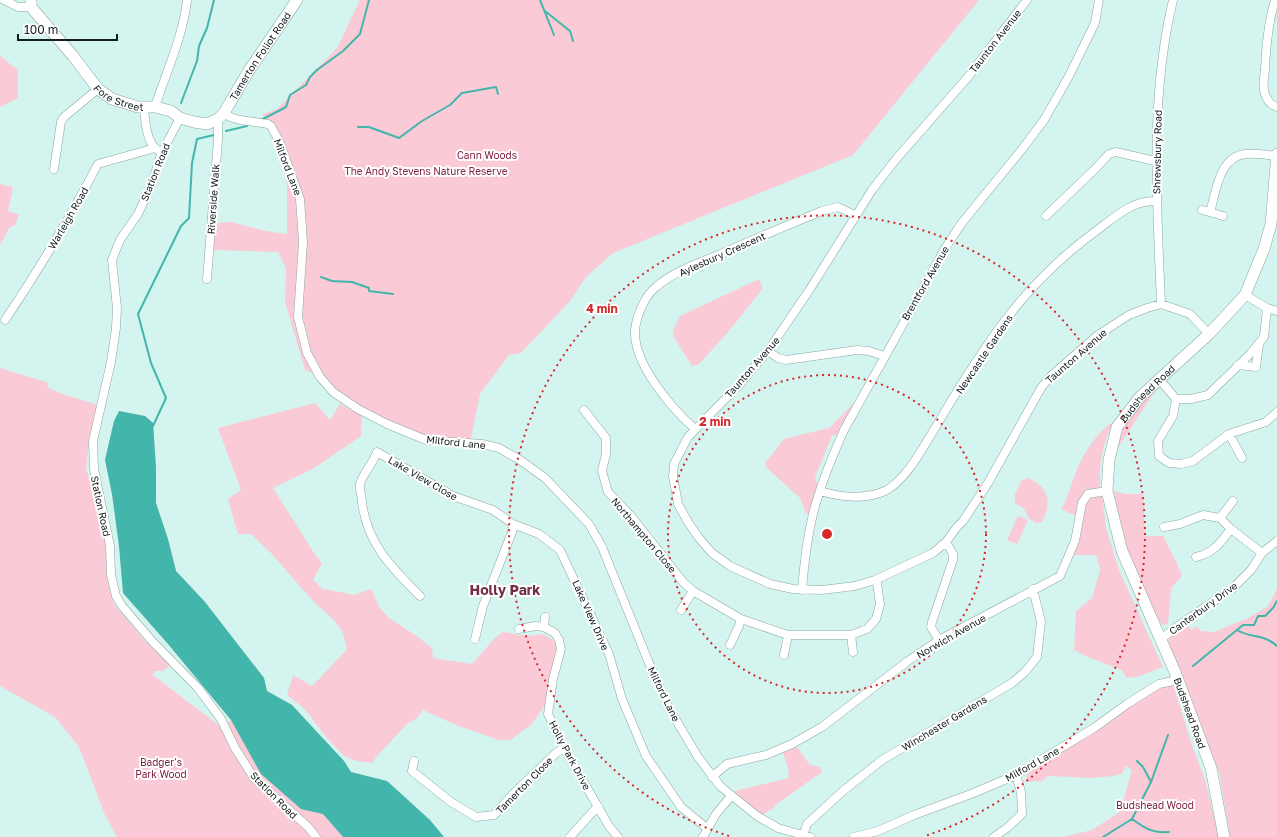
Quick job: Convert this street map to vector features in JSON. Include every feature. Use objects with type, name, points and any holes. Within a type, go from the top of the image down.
[{"type":"street","points":[[4,0],[18,7],[31,4]]},
{"type":"street","points":[[155,107],[183,21],[187,0]]},
{"type":"street","name":"Tamerton Foliot Road","points":[[221,116],[248,72],[297,0]]},
{"type":"street","name":"Taunton Avenue","points":[[1027,0],[968,77],[897,158],[872,190],[810,289],[768,351],[738,386],[688,437],[674,464],[673,476],[678,504],[689,524],[712,553],[730,566],[770,584],[802,590],[822,590],[845,587],[875,580],[933,553],[946,542],[963,521],[988,483],[1035,398],[1051,376],[1098,335],[1129,315],[1161,304]]},
{"type":"street","name":"Brentford Avenue","points":[[802,590],[805,558],[813,514],[820,491],[844,430],[918,295],[961,224],[1044,120],[1069,76],[1095,23],[1098,0]]},
{"type":"street","name":"Shrewsbury Road","points":[[1161,304],[1155,161],[1162,58],[1173,0]]},
{"type":"street","points":[[1275,0],[1267,39],[1264,93],[1272,105],[1277,107]]},
{"type":"street","name":"Fore Street","points":[[31,4],[98,89],[112,99],[138,107],[155,107],[171,111],[180,118],[194,122],[207,124],[221,116]]},
{"type":"street","points":[[54,169],[61,122],[64,117],[98,89]]},
{"type":"street","points":[[144,107],[147,131],[158,150]]},
{"type":"street","name":"Riverside Walk","points":[[207,279],[221,116]]},
{"type":"street","name":"Milford Lane","points":[[221,116],[268,124],[271,126],[280,143],[290,169],[300,199],[303,242],[298,317],[307,353],[320,377],[333,392],[358,410],[387,424],[426,440],[482,444],[499,448],[520,460],[545,478],[589,524],[602,547],[651,668],[670,710],[698,757],[712,777],[731,796],[757,816],[778,828],[806,836]]},
{"type":"street","name":"Station Road","points":[[180,118],[158,150],[151,186],[138,214],[120,240],[112,260],[116,291],[116,328],[111,362],[93,441],[92,453],[110,546],[113,587],[122,606],[152,641],[198,688],[221,719],[235,748],[254,778],[308,827],[316,837]]},
{"type":"street","name":"Warleigh Road","points":[[6,320],[29,285],[74,209],[98,164],[158,150]]},
{"type":"street","points":[[1046,216],[1110,154],[1116,152],[1155,161]]},
{"type":"street","points":[[1223,216],[1206,211],[1223,170],[1228,162],[1233,158],[1245,154],[1277,155]]},
{"type":"street","name":"Budshead Road","points":[[1224,837],[1211,768],[1178,680],[1122,551],[1107,491],[1109,460],[1117,427],[1140,397],[1210,334],[1245,295],[1264,249],[1271,224],[1277,155]]},
{"type":"street","name":"Newcastle Gardens","points":[[820,491],[844,497],[867,496],[885,491],[902,478],[919,454],[982,352],[1004,321],[1032,289],[1057,264],[1089,236],[1121,212],[1144,201],[1156,200]]},
{"type":"street","name":"Aylesbury Crescent","points":[[695,429],[680,416],[663,395],[645,366],[637,347],[635,330],[638,313],[646,299],[655,287],[685,269],[822,211],[838,207],[855,215]]},
{"type":"street","points":[[1245,295],[1267,308],[1277,311]]},
{"type":"street","points":[[1161,304],[1190,314],[1210,334]]},
{"type":"street","points":[[1160,380],[1176,399],[1191,399],[1208,395],[1238,366],[1264,337],[1267,308]]},
{"type":"street","points":[[1238,366],[1256,367],[1259,343]]},
{"type":"street","points":[[768,351],[778,358],[786,360],[857,350],[869,351],[884,356]]},
{"type":"street","points":[[1176,399],[1173,416],[1158,441],[1159,456],[1169,463],[1181,464],[1193,461],[1229,434],[1266,422],[1277,412]]},
{"type":"street","name":"Northampton Close","points":[[584,410],[606,438],[606,454],[602,471],[608,492],[631,516],[683,582],[693,591],[741,619],[788,635],[852,635],[867,629],[876,619],[880,604],[877,583],[875,580]]},
{"type":"street","points":[[1229,434],[1242,458]]},
{"type":"street","name":"Lake View Close","points":[[420,596],[382,554],[366,523],[360,484],[377,452],[453,496],[493,510],[513,524]]},
{"type":"street","name":"Norwich Avenue","points":[[712,777],[727,764],[766,755],[792,744],[822,727],[908,661],[939,640],[1060,576],[1075,541],[1082,503],[1088,494],[1107,491]]},
{"type":"street","points":[[1220,518],[1233,501]]},
{"type":"street","points":[[1164,527],[1180,524],[1203,515],[1220,518],[1231,529],[1262,553]]},
{"type":"street","points":[[475,639],[483,606],[512,532],[513,524]]},
{"type":"street","name":"Lake View Drive","points":[[513,524],[539,534],[560,550],[609,654],[622,699],[646,756],[681,807],[708,829]]},
{"type":"street","points":[[1196,557],[1204,555],[1219,546],[1231,529]]},
{"type":"street","name":"Canterbury Drive","points":[[1161,639],[1233,588],[1251,570],[1262,553],[1277,541]]},
{"type":"street","points":[[939,640],[931,628],[953,560],[953,554],[946,542]]},
{"type":"street","name":"Winchester Gardens","points":[[806,836],[807,824],[843,791],[882,760],[1012,683],[1025,672],[1037,657],[1040,622],[1034,589]]},
{"type":"street","points":[[681,610],[693,591]]},
{"type":"street","points":[[519,629],[536,626],[544,627],[545,617]]},
{"type":"street","points":[[730,645],[741,619]]},
{"type":"street","name":"Holly Park Drive","points":[[544,627],[555,633],[559,640],[561,649],[553,679],[548,714],[564,748],[609,826],[618,837]]},
{"type":"street","points":[[784,655],[788,635]]},
{"type":"street","points":[[852,635],[854,652]]},
{"type":"street","name":"Milford Lane","points":[[854,837],[878,831],[914,815],[971,794],[1016,775],[1094,728],[1127,704],[1159,684],[1178,680]]},
{"type":"street","name":"Tamerton Close","points":[[414,760],[412,771],[451,802],[476,817],[494,815],[512,795],[556,753],[564,748]]},
{"type":"street","points":[[994,837],[1007,828],[1022,814],[1021,792],[1016,775]]},
{"type":"street","points":[[703,837],[716,814],[731,796]]},
{"type":"street","points":[[570,837],[598,806]]},
{"type":"green space","name":"Cann Woods","points":[[360,0],[979,0],[853,155],[613,253],[586,277],[570,301],[521,353],[509,355],[480,394],[470,442],[415,435],[346,399],[320,376],[305,370],[285,302],[286,268],[278,252],[213,250],[213,223],[231,222],[266,231],[287,234],[287,184],[276,137],[265,127],[263,114],[277,109],[337,48]]},
{"type":"green space","points":[[0,56],[18,70],[18,98],[0,107]]},
{"type":"green space","points":[[0,184],[13,187],[8,211],[19,215],[15,225],[9,228],[0,245]]},
{"type":"green space","points":[[759,279],[763,288],[729,331],[699,364],[692,366],[673,336],[673,331],[680,316]]},
{"type":"green space","name":"Badger's Park Wood","points":[[0,368],[49,383],[47,387],[62,394],[98,405],[89,443],[86,468],[101,518],[109,563],[108,584],[114,604],[146,642],[171,665],[163,671],[155,671],[153,675],[221,727],[231,720],[168,644],[123,593],[119,546],[112,494],[105,460],[114,421],[119,411],[145,416],[153,423],[156,468],[156,503],[168,539],[176,571],[205,602],[264,678],[267,691],[292,705],[344,761],[351,772],[387,781],[430,820],[444,837],[117,837],[105,815],[79,747],[55,717],[0,686]]},
{"type":"green space","points":[[1156,390],[1115,452],[1123,429],[1131,416],[1152,391]]},
{"type":"green space","points":[[857,400],[839,434],[832,436],[815,477],[818,486],[809,516],[806,513],[800,498],[767,468],[765,463],[784,439],[829,428]]},
{"type":"green space","points":[[315,403],[330,420],[340,404],[362,416],[361,436],[314,468],[273,488],[312,550],[322,563],[313,580],[323,589],[355,595],[371,589],[379,607],[389,618],[432,648],[433,658],[472,664],[494,639],[503,632],[529,636],[543,634],[556,642],[556,655],[545,705],[531,725],[510,740],[499,740],[456,725],[423,710],[417,718],[408,723],[372,763],[356,761],[344,756],[326,737],[305,709],[287,695],[293,675],[312,686],[347,649],[343,633],[335,621],[312,600],[271,553],[251,534],[238,534],[228,499],[241,490],[218,428]]},
{"type":"green space","points":[[1113,422],[1106,439],[1102,455],[1100,490],[1088,492],[1078,517],[1061,509],[1083,457],[1099,434]]},
{"type":"green space","points":[[1029,478],[1041,486],[1047,497],[1047,509],[1042,522],[1036,523],[1029,519],[1024,509],[1015,503],[1015,494],[1022,480]]},
{"type":"green space","points":[[1114,491],[1125,494],[1143,494],[1145,536],[1163,536],[1176,561],[1182,576],[1171,588],[1168,624],[1162,625],[1158,621],[1127,548],[1117,514]]},
{"type":"green space","points":[[1102,493],[1106,528],[1119,570],[1163,667],[1137,677],[1126,678],[1122,670],[1074,650],[1076,611],[1092,598],[1100,570],[1096,555],[1073,555],[1084,503],[1090,496]]},
{"type":"green space","points":[[1018,516],[1028,520],[1017,544],[1007,540]]},
{"type":"green space","points":[[1277,589],[1277,837],[1230,837],[1219,771],[1209,754],[1168,642],[1171,635],[1187,623],[1191,630],[1197,626],[1201,631],[1214,632],[1248,618],[1268,606]]},
{"type":"green space","name":"Budshead Wood","points":[[1173,685],[1205,780],[1219,837],[1063,837],[1092,830],[1120,812],[1132,770],[1126,766],[1122,774],[1112,776],[1093,778],[1048,776],[1042,781],[1025,782],[1029,769],[1155,689]]},
{"type":"green space","points":[[796,746],[810,765],[820,767],[822,772],[774,806],[775,807],[760,816],[734,796],[735,791],[789,778],[788,768],[782,750]]},
{"type":"water","points":[[119,411],[145,416],[153,423],[156,468],[156,503],[168,539],[176,571],[205,602],[264,678],[267,691],[292,705],[344,761],[351,772],[387,781],[430,820],[444,837],[343,837],[323,814],[301,809],[261,774],[231,720],[168,644],[123,593],[119,546],[112,494],[105,460],[114,421]]},
{"type":"waterway","points":[[181,103],[197,61],[199,46],[207,28],[214,0]]},
{"type":"waterway","points":[[263,119],[286,107],[290,95],[306,85],[310,77],[317,70],[343,51],[360,34],[369,0]]},
{"type":"waterway","points":[[540,0],[554,35]]},
{"type":"waterway","points":[[545,11],[570,31],[573,41]]},
{"type":"waterway","points":[[358,127],[369,127],[399,138],[422,121],[450,105],[462,93],[496,87],[498,94]]},
{"type":"waterway","points":[[226,131],[247,126]]},
{"type":"waterway","points":[[153,426],[166,398],[151,363],[138,314],[181,226],[189,218],[192,163],[197,139],[214,135]]},
{"type":"waterway","points":[[321,277],[332,281],[352,282],[369,288],[369,291],[393,294]]},
{"type":"waterway","points":[[1193,666],[1243,625],[1254,625],[1258,616],[1265,616],[1273,608],[1277,601]]},
{"type":"waterway","points":[[1237,630],[1242,633],[1267,639],[1277,646]]},
{"type":"waterway","points":[[1103,837],[1132,819],[1151,782],[1168,735]]},
{"type":"waterway","points":[[1137,761],[1143,767],[1151,782]]},
{"type":"waterway","points":[[1132,819],[1149,830],[1169,832]]},
{"type":"district","name":"Holly Park","points":[[505,589]]},
{"type":"park label","name":"The Andy Stevens Nature Reserve","points":[[426,171]]}]
